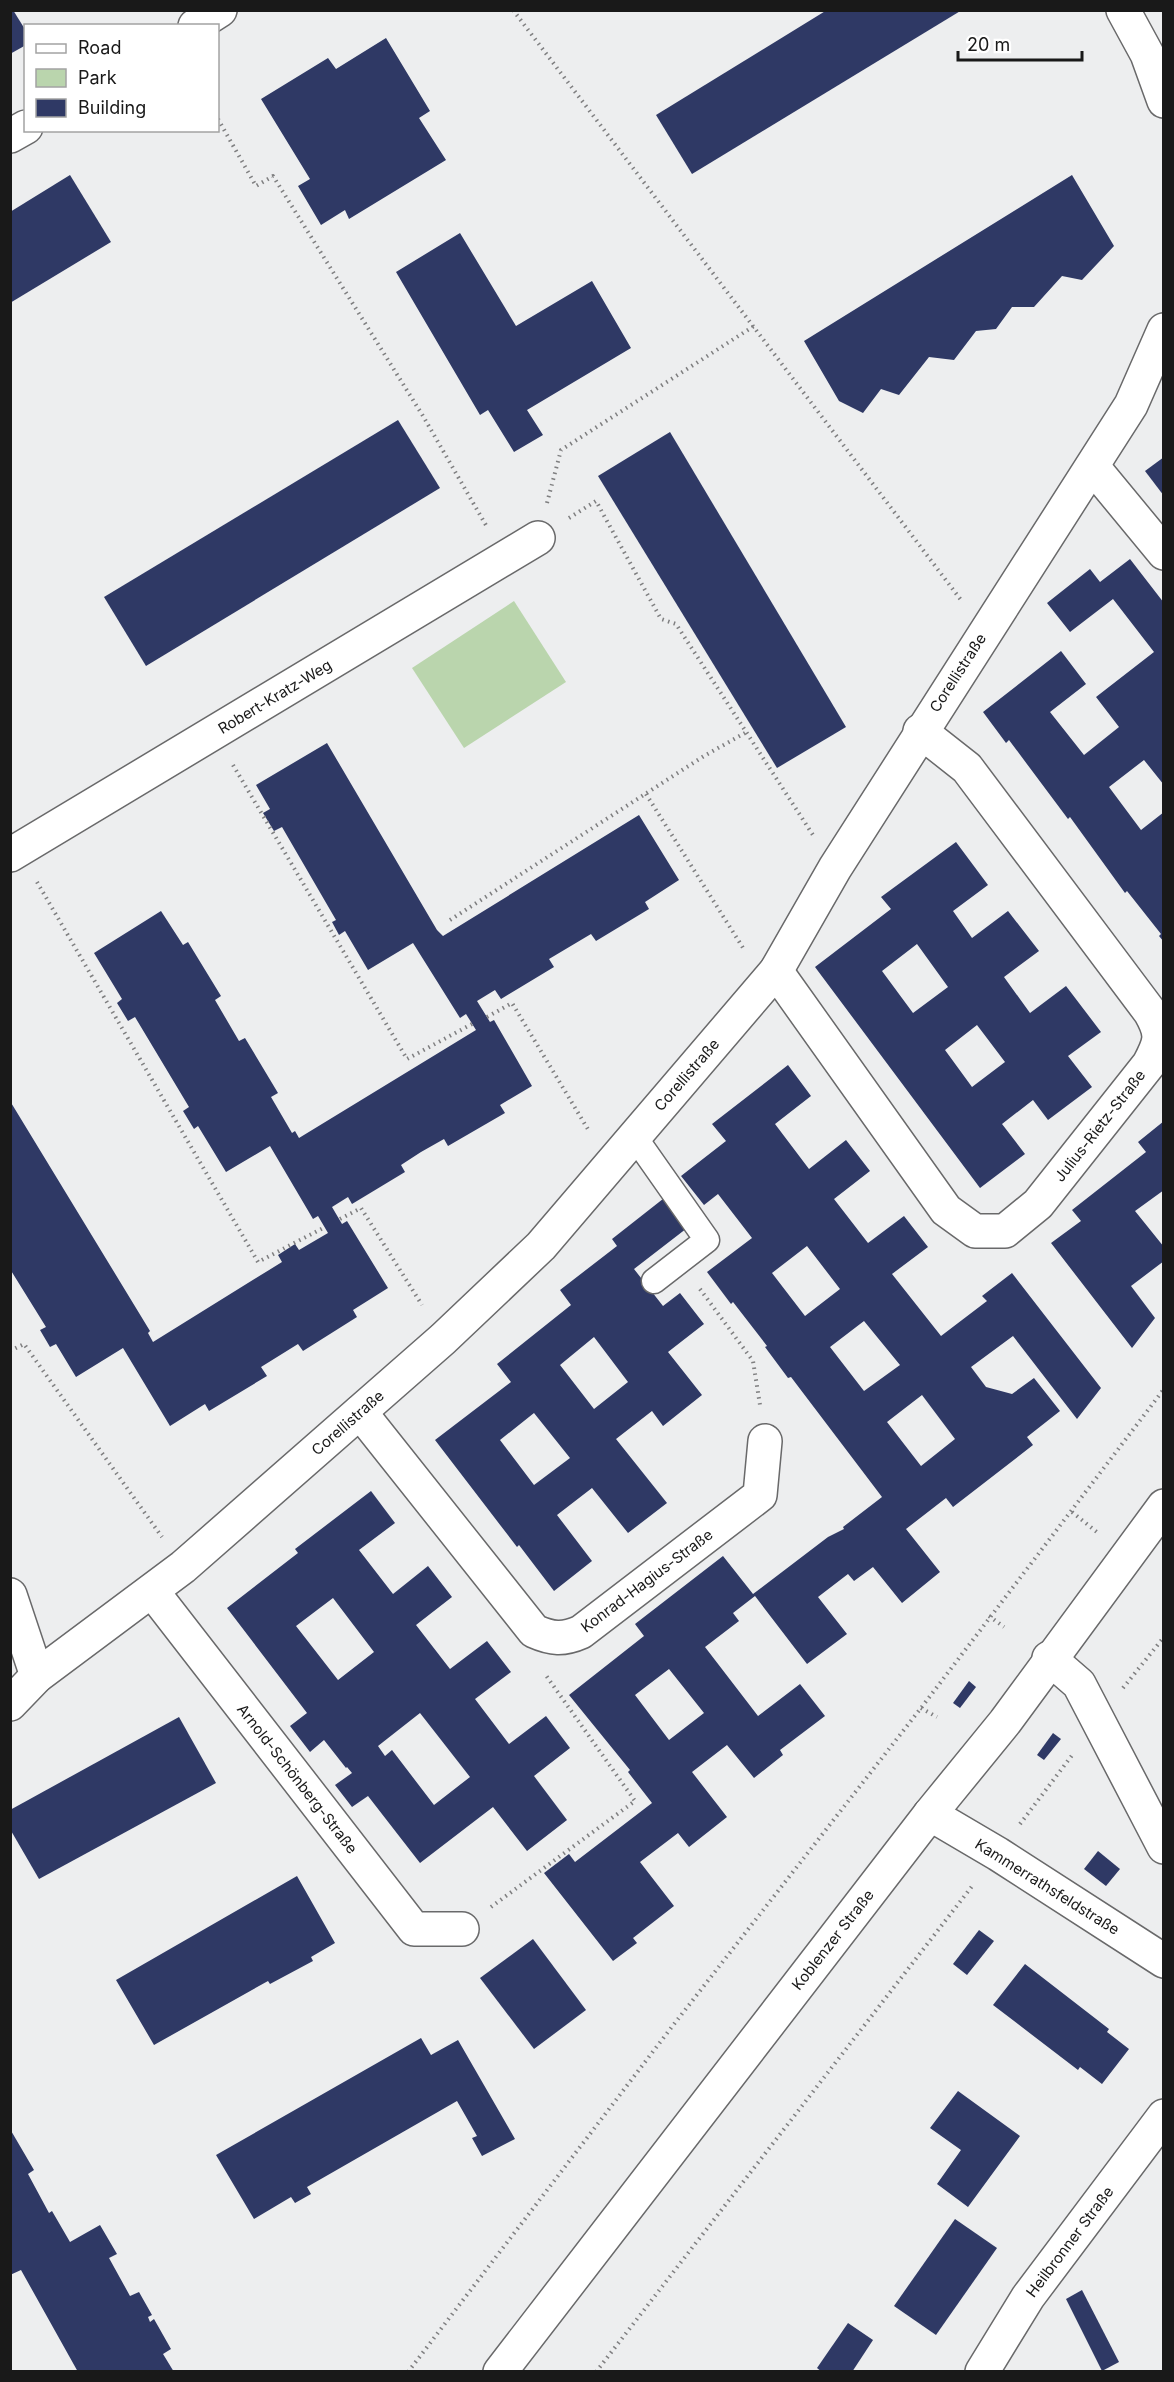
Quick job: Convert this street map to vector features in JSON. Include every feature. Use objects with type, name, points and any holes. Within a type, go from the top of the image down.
[{"type":"street","points":[[198,24],[220,10]]},
{"type":"street","points":[[1123,10],[1147,54],[1164,101]]},
{"type":"street","points":[[10,136],[24,128]]},
{"type":"street","name":"Corellistraße","points":[[10,1704],[37,1676],[183,1567],[443,1339],[541,1246],[771,977],[834,868],[920,731],[1131,405],[1164,330]]},
{"type":"street","points":[[1093,467],[1164,553]]},
{"type":"street","name":"Robert-Kratz-Weg","points":[[14,852],[538,538]]},
{"type":"street","name":"Julius-Rietz-Straße","points":[[771,977],[946,1210],[975,1231],[1005,1231],[1038,1203],[1149,1064],[1160,1039],[1159,1026],[1150,1012],[967,768],[920,731]]},
{"type":"street","points":[[360,1412],[534,1631],[547,1637]]},
{"type":"street","name":"Konrad-Hagius-Straße","points":[[547,1637],[569,1637],[581,1632],[760,1495],[765,1441]]},
{"type":"street","name":"Koblenzer Straße","points":[[500,2372],[930,1814],[1005,1722],[1049,1658],[1164,1506]]},
{"type":"street","name":"Arnold-Schönberg-Straße","points":[[152,1592],[414,1929],[462,1929]]},
{"type":"street","points":[[10,1595],[37,1676]]},
{"type":"street","points":[[1049,1658],[1079,1684],[1164,1847]]},
{"type":"street","name":"Kammerrathsfeldstraße","points":[[930,1814],[998,1854],[1164,1961]]},
{"type":"street","name":"Heilbronner Straße","points":[[982,2372],[1028,2297],[1164,2116]]},
{"type":"lane","points":[[634,1136],[707,1240],[654,1281]]},
{"type":"path","points":[[513,10],[985,632]]},
{"type":"path","points":[[219,121],[256,186],[273,176],[423,416],[505,559]]},
{"type":"path","points":[[538,538],[561,450],[754,326]]},
{"type":"path","points":[[538,538],[596,501],[661,619],[676,624],[834,868]]},
{"type":"path","points":[[214,733],[407,1059],[472,1024]]},
{"type":"path","points":[[450,920],[704,756],[745,733]]},
{"type":"path","points":[[646,794],[771,977]]},
{"type":"path","points":[[14,852],[258,1262],[325,1227]]},
{"type":"path","points":[[487,1017],[512,1003],[610,1165]]},
{"type":"path","points":[[340,1219],[361,1208],[443,1339]]},
{"type":"path","points":[[680,1262],[753,1361],[765,1441]]},
{"type":"path","points":[[10,1351],[24,1344],[183,1567]]},
{"type":"path","points":[[408,2372],[671,2028],[1072,1512],[1164,1389]]},
{"type":"path","points":[[990,1616],[1004,1627]]},
{"type":"path","points":[[462,1929],[635,1801],[545,1675],[547,1637]]},
{"type":"path","points":[[596,2372],[998,1854],[1097,1720],[1164,1637]]},
{"type":"path","points":[[921,1708],[937,1717]]},
{"type":"green space","points":[[514,601],[566,682],[464,748],[412,668]]},
{"type":"building","points":[[10,10],[13,10],[24,28],[24,46],[10,54]]},
{"type":"building","points":[[827,10],[962,10],[692,174],[656,115]]},
{"type":"building","points":[[386,38],[430,111],[419,118],[446,160],[349,219],[345,210],[321,225],[298,186],[310,179],[261,99],[328,58],[336,69]]},
{"type":"building","points":[[70,175],[111,242],[10,303],[10,212]]},
{"type":"building","points":[[1072,175],[1114,246],[1082,280],[1062,276],[1034,307],[1012,307],[996,329],[976,331],[954,360],[929,357],[899,395],[881,389],[863,413],[839,401],[804,341]]},
{"type":"building","points":[[460,233],[516,326],[592,281],[631,348],[527,410],[543,435],[514,452],[488,410],[480,415],[396,272]]},
{"type":"building","points":[[398,420],[440,488],[146,666],[104,597]]},
{"type":"building","points":[[670,432],[846,727],[777,768],[598,476]]},
{"type":"building","points":[[1164,457],[1164,496],[1145,471]]},
{"type":"building","points":[[1130,559],[1164,603],[1164,785],[1144,760],[1109,787],[1141,830],[1164,812],[1164,942],[1159,936],[1161,934],[1127,891],[1125,893],[1070,817],[1068,819],[1009,740],[1006,743],[983,712],[1061,651],[1086,684],[1050,712],[1084,755],[1119,727],[1096,697],[1154,652],[1113,599],[1070,632],[1047,603],[1090,569],[1100,582]]},
{"type":"building","points":[[327,743],[437,930],[443,936],[639,815],[679,880],[645,902],[649,909],[596,941],[591,934],[549,959],[554,967],[501,999],[495,990],[477,1001],[490,1022],[494,1020],[532,1086],[500,1105],[505,1113],[448,1146],[444,1139],[421,1152],[401,1165],[405,1172],[352,1204],[348,1197],[332,1207],[342,1224],[347,1221],[388,1288],[353,1310],[357,1317],[303,1351],[298,1344],[261,1367],[267,1376],[209,1411],[205,1404],[170,1426],[123,1348],[76,1377],[56,1344],[50,1347],[40,1330],[46,1327],[10,1269],[10,1101],[150,1331],[148,1333],[153,1342],[282,1262],[278,1255],[295,1244],[299,1250],[328,1233],[318,1216],[313,1219],[270,1146],[226,1172],[198,1126],[194,1129],[183,1111],[189,1107],[135,1017],[128,1021],[117,1003],[122,999],[94,953],[161,911],[183,945],[188,942],[221,996],[215,1000],[239,1041],[245,1038],[278,1093],[271,1097],[292,1133],[295,1131],[299,1138],[476,1030],[466,1014],[460,1018],[413,943],[368,970],[345,931],[339,935],[332,922],[336,920],[282,827],[274,831],[263,813],[270,809],[256,785]]},
{"type":"building","points":[[956,842],[988,885],[953,911],[972,938],[1008,911],[1039,951],[1004,977],[1030,1013],[1066,986],[1101,1032],[1068,1056],[1092,1087],[1048,1120],[1033,1100],[1002,1124],[1025,1154],[980,1188],[815,967],[891,909],[881,897]],"holes":[[[917,944],[948,987],[913,1013],[882,971]],[[977,1025],[1005,1062],[972,1087],[945,1050]]]},
{"type":"building","points":[[788,1065],[811,1096],[775,1124],[809,1169],[846,1140],[870,1171],[834,1199],[868,1243],[904,1216],[928,1247],[892,1274],[941,1336],[987,1301],[982,1296],[1012,1273],[1101,1388],[1077,1419],[1013,1336],[971,1367],[986,1387],[1012,1394],[1034,1378],[1060,1411],[1027,1437],[1033,1445],[953,1507],[946,1498],[906,1529],[940,1572],[902,1603],[873,1567],[854,1581],[848,1574],[818,1597],[847,1634],[807,1664],[755,1596],[733,1613],[739,1621],[705,1647],[758,1716],[800,1684],[825,1716],[780,1750],[783,1755],[754,1778],[727,1745],[692,1772],[727,1817],[689,1847],[678,1833],[640,1862],[674,1906],[633,1938],[637,1943],[613,1961],[544,1873],[569,1854],[575,1862],[652,1803],[628,1772],[630,1770],[569,1695],[644,1636],[635,1624],[723,1556],[753,1594],[828,1537],[844,1529],[843,1527],[882,1497],[791,1377],[788,1378],[733,1302],[731,1304],[707,1272],[752,1238],[718,1194],[704,1205],[681,1176],[726,1141],[712,1124]],"holes":[[[807,1246],[840,1289],[805,1316],[772,1273]],[[864,1321],[900,1365],[864,1391],[830,1347]],[[922,1395],[955,1439],[921,1466],[887,1422]],[[669,1669],[704,1713],[669,1740],[635,1695]]]},
{"type":"building","points":[[1164,1121],[1164,1190],[1135,1211],[1164,1247],[1164,1261],[1131,1286],[1155,1318],[1132,1348],[1051,1243],[1081,1221],[1072,1210],[1146,1152],[1138,1142]]},
{"type":"building","points":[[668,1195],[691,1225],[634,1269],[663,1306],[680,1293],[704,1324],[668,1352],[702,1395],[663,1426],[652,1411],[616,1439],[667,1503],[628,1533],[592,1488],[557,1515],[592,1561],[554,1591],[519,1545],[517,1547],[435,1440],[511,1382],[497,1364],[571,1305],[560,1290],[617,1246],[612,1239]],"holes":[[[594,1337],[628,1382],[594,1409],[560,1365]],[[534,1413],[570,1458],[534,1485],[500,1440]]]},
{"type":"building","points":[[371,1491],[395,1523],[359,1550],[393,1594],[428,1566],[452,1597],[416,1625],[450,1669],[487,1641],[511,1672],[475,1699],[509,1744],[546,1716],[570,1748],[534,1776],[567,1820],[527,1851],[493,1807],[420,1863],[368,1796],[352,1807],[335,1785],[352,1773],[324,1740],[310,1752],[290,1726],[307,1713],[227,1608],[298,1553],[295,1549]],"holes":[[[333,1598],[374,1652],[338,1680],[296,1626]],[[420,1713],[470,1777],[434,1805],[392,1750],[385,1756],[378,1746]]]},
{"type":"building","points":[[969,1681],[976,1687],[960,1708],[953,1703]]},
{"type":"building","points":[[179,1717],[216,1783],[39,1879],[10,1829],[10,1810]]},
{"type":"building","points":[[1053,1733],[1061,1739],[1044,1760],[1037,1755]]},
{"type":"building","points":[[1098,1851],[1120,1869],[1106,1886],[1084,1869]]},
{"type":"building","points":[[297,1876],[335,1943],[311,1957],[313,1961],[270,1984],[268,1981],[154,2045],[116,1980]]},
{"type":"building","points":[[979,1930],[994,1941],[967,1975],[953,1964]]},
{"type":"building","points":[[533,1939],[586,2010],[534,2049],[480,1978]]},
{"type":"building","points":[[1025,1964],[1109,2029],[1107,2032],[1129,2049],[1102,2084],[1080,2067],[1078,2070],[993,2005]]},
{"type":"building","points":[[421,2038],[431,2055],[458,2040],[515,2139],[482,2156],[472,2138],[477,2136],[457,2101],[307,2187],[311,2194],[295,2203],[291,2197],[254,2219],[216,2155]]},
{"type":"building","points":[[958,2091],[1020,2136],[968,2207],[937,2184],[961,2150],[930,2128]]},
{"type":"building","points":[[10,2129],[34,2170],[28,2174],[49,2213],[52,2211],[70,2242],[100,2225],[117,2254],[109,2258],[130,2296],[139,2292],[152,2315],[148,2317],[150,2322],[154,2319],[171,2349],[163,2354],[174,2372],[78,2372],[21,2270],[10,2275]]},
{"type":"building","points":[[955,2219],[997,2248],[936,2335],[894,2306]]},
{"type":"building","points":[[1082,2290],[1119,2362],[1102,2371],[1066,2299]]},
{"type":"building","points":[[848,2323],[873,2340],[852,2372],[822,2372],[817,2368]]}]
